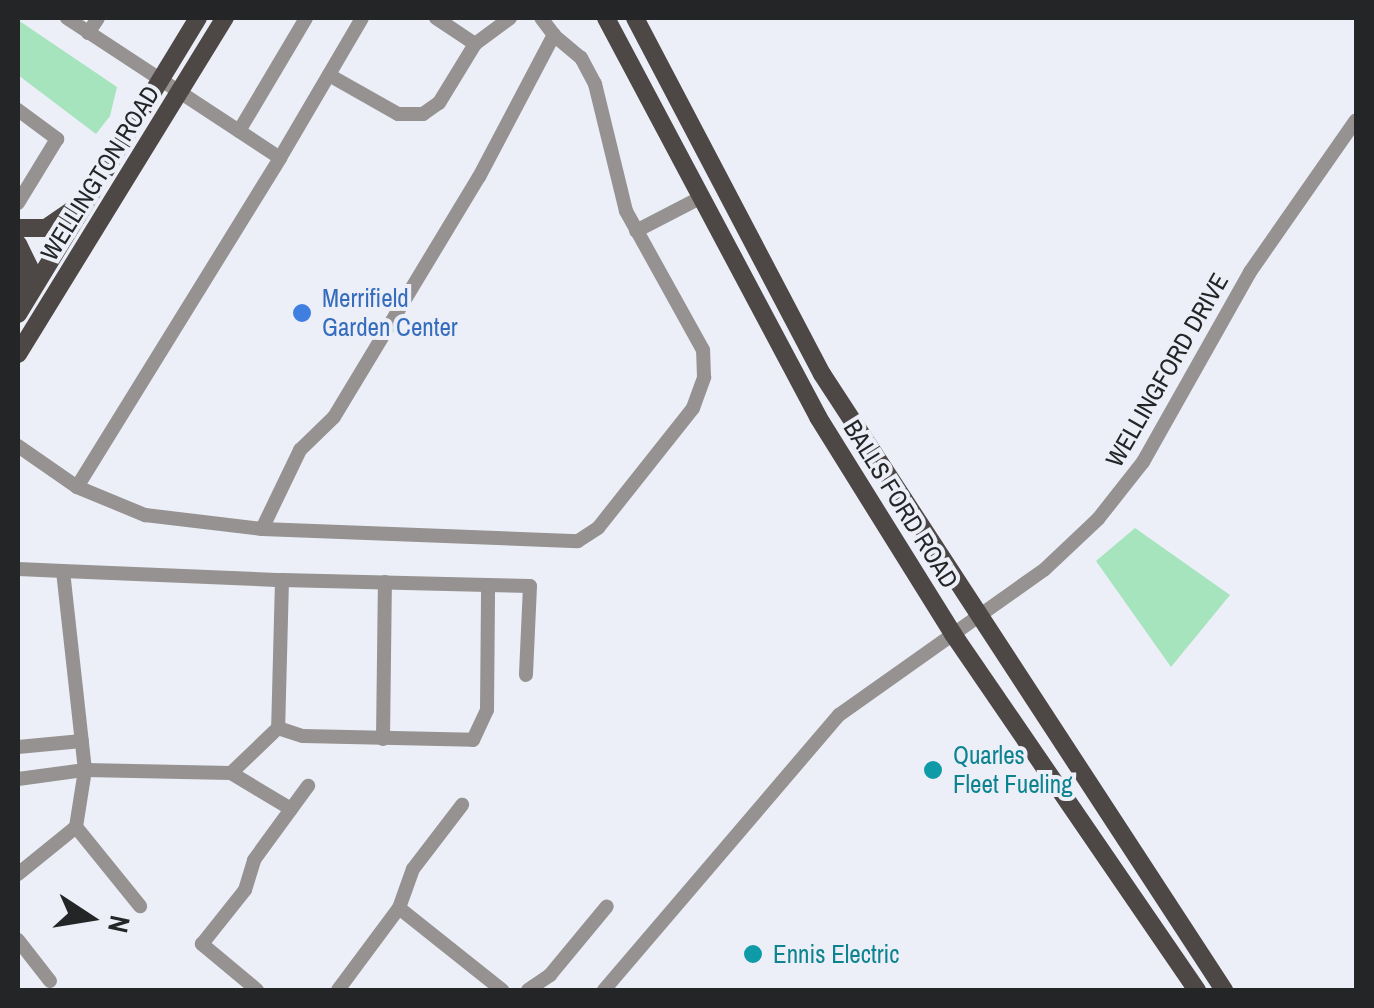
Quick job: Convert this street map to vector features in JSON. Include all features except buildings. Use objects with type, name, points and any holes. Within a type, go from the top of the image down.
[{"type":"main road","name":"WELLINGTON ROAD","points":[[20,309],[198,18]]},
{"type":"main road","name":"WELLINGTON ROAD","points":[[18,354],[224,18]]},
{"type":"main road","name":"BALLS FORD ROAD","points":[[606,18],[783,357],[953,634],[1197,990]]},
{"type":"main road","name":"BALLS FORD ROAD","points":[[635,18],[822,374],[976,618],[1224,990]]},
{"type":"main road","points":[[18,228],[46,228],[90,197]]},
{"type":"main road","points":[[702,197],[721,202],[746,227]]},
{"type":"main road","points":[[18,244],[29,267],[20,309]]},
{"type":"street","points":[[67,18],[280,158]]},
{"type":"street","points":[[88,33],[98,18]]},
{"type":"street","points":[[239,130],[306,18]]},
{"type":"street","points":[[77,487],[362,18]]},
{"type":"street","points":[[436,18],[475,44]]},
{"type":"street","points":[[329,75],[398,114],[423,114],[439,104],[475,44],[510,18]]},
{"type":"street","points":[[18,446],[77,487],[145,515],[262,530],[568,542],[590,534],[693,408],[704,377],[703,350],[636,231],[612,171],[595,84],[581,58],[540,18]]},
{"type":"street","points":[[262,530],[300,450],[334,418],[440,246],[554,35]]},
{"type":"street","points":[[18,110],[57,139],[18,203]]},
{"type":"street","name":"WELLINGFORD DRIVE","points":[[604,990],[813,741],[868,692],[1069,548],[1124,487],[1221,316],[1356,120]]},
{"type":"street","points":[[636,231],[702,197]]},
{"type":"street","points":[[18,569],[530,586],[526,675]]},
{"type":"street","points":[[18,874],[76,827],[85,770],[63,571]]},
{"type":"street","points":[[232,772],[278,728],[282,580]]},
{"type":"street","points":[[384,739],[385,582]]},
{"type":"street","points":[[278,728],[384,739],[473,740],[483,729],[488,585]]},
{"type":"street","points":[[18,747],[82,741]]},
{"type":"street","points":[[18,780],[85,770],[232,772],[291,810]]},
{"type":"street","points":[[258,990],[202,944],[245,890],[254,860],[308,786]]},
{"type":"street","points":[[338,990],[399,908],[413,869],[462,805]]},
{"type":"street","points":[[76,827],[140,906]]},
{"type":"street","points":[[528,990],[550,975],[607,906]]},
{"type":"street","points":[[399,908],[502,990]]},
{"type":"street","points":[[18,940],[50,981]]},
{"type":"green space","points":[[18,20],[117,87],[110,116],[96,134],[18,75]]},
{"type":"green space","points":[[1135,528],[1230,595],[1171,667],[1096,561]]},
{"type":"place","name":"Merrifield Garden Center","points":[[302,313]]},
{"type":"place","name":"Quarles Fleet Fueling","points":[[933,770]]},
{"type":"place","name":"Ennis Electric","points":[[753,954]]}]
